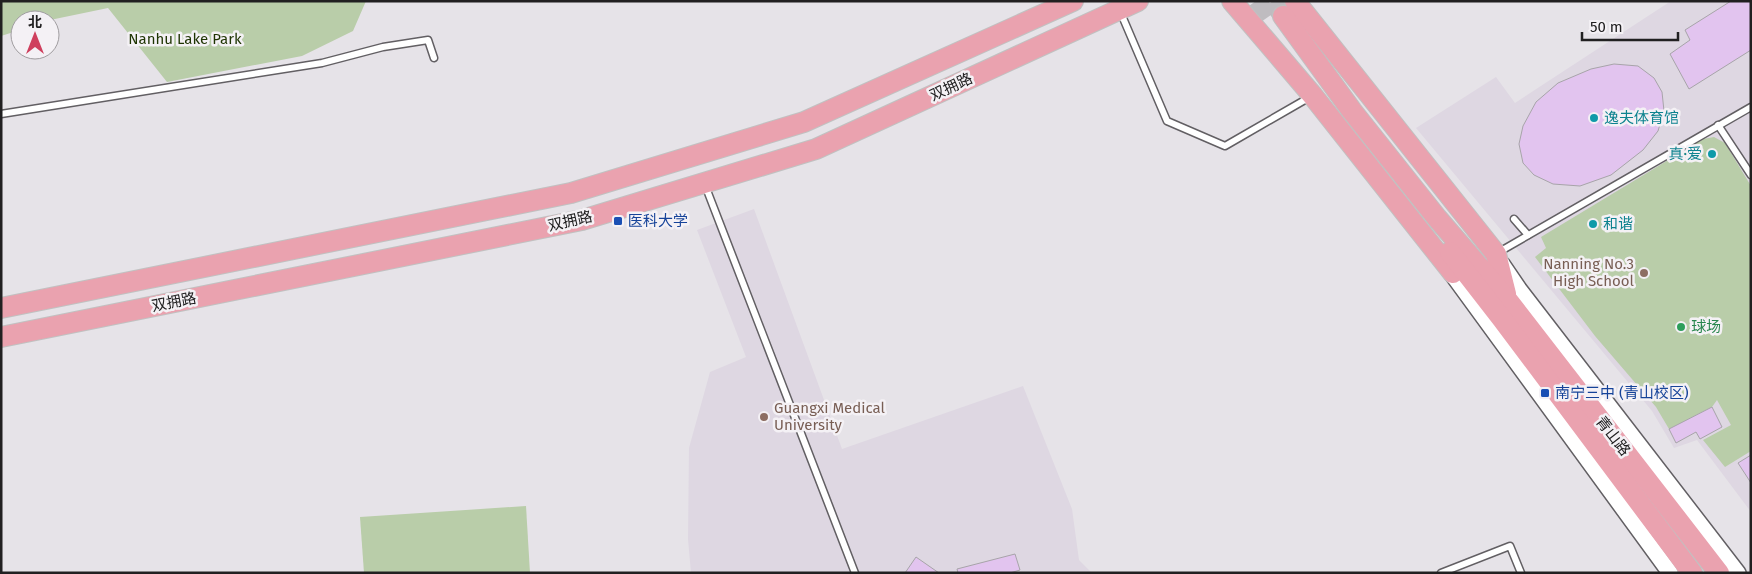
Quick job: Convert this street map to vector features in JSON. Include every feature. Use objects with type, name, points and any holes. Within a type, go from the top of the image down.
[{"type":"main road","name":"双拥路","points":[[1,308],[571,193],[804,122],[1073,1]]},
{"type":"main road","name":"双拥路","points":[[1,337],[582,220],[816,149],[1138,1]]},
{"type":"main road","points":[[1230,3],[1313,96],[1449,270],[1502,319]]},
{"type":"main road","points":[[1288,9],[1496,254],[1507,299]]},
{"type":"main road","points":[[1288,9],[1502,319]]},
{"type":"main road","name":"青山路","points":[[1288,9],[1352,111],[1437,218],[1507,299],[1719,573]]},
{"type":"main road","name":"青山路","points":[[1502,319],[1692,573]]},
{"type":"street","points":[[1496,254],[1519,289],[1738,573]]},
{"type":"street","points":[[1449,270],[1670,573]]},
{"type":"lane","points":[[1120,10],[1167,121],[1225,146],[1313,96]]},
{"type":"lane","points":[[1,114],[322,63],[383,47],[428,40],[434,58]]},
{"type":"lane","points":[[1496,254],[1751,107]]},
{"type":"lane","points":[[1718,125],[1751,175]]},
{"type":"lane","points":[[704,183],[855,573]]},
{"type":"lane","points":[[1514,219],[1528,235]]},
{"type":"lane","points":[[1442,573],[1510,546],[1521,573]]},
{"type":"shaded area","name":"Nanning No.3 High School","points":[[1671,1],[1751,1],[1751,512],[1697,440],[1674,448],[1652,411],[1416,128],[1496,77],[1515,103]]},
{"type":"shaded area","name":"Guangxi Medical University","points":[[754,209],[842,449],[1023,386],[1072,509],[1079,560],[1092,573],[691,573],[688,539],[689,448],[710,372],[746,357],[697,230]]},
{"type":"green space","name":"Nanhu Lake Park","points":[[1,1],[366,1],[353,31],[302,56],[167,82],[108,8],[60,18],[60,10],[10,10],[10,33],[1,36]]},
{"type":"green space","points":[[1714,137],[1725,143],[1751,186],[1751,451],[1725,467],[1703,440],[1731,425],[1717,400],[1712,407],[1669,429],[1656,407],[1595,336],[1535,257],[1546,248],[1541,237],[1703,139]]},
{"type":"green space","points":[[526,506],[530,573],[364,573],[360,517]]},
{"type":"building","points":[[1731,1],[1751,1],[1751,50],[1689,89],[1670,54],[1690,40],[1685,30]]},
{"type":"building","name":"逸夫体育馆","points":[[1614,64],[1638,66],[1654,78],[1662,92],[1664,111],[1658,131],[1643,150],[1611,175],[1580,186],[1553,184],[1534,175],[1523,163],[1519,144],[1523,126],[1536,102],[1558,83],[1591,69]]},
{"type":"building","points":[[1712,407],[1722,427],[1700,439],[1696,432],[1676,443],[1669,429]]},
{"type":"building","points":[[1751,455],[1751,483],[1738,463]]},
{"type":"building","points":[[1015,554],[1020,570],[1010,573],[958,573],[957,569]]},
{"type":"building","points":[[916,557],[939,573],[905,573]]},
{"type":"tunnel","points":[[1256,1],[1271,22]]},
{"type":"tunnel","points":[[1273,1],[1283,16]]},
{"type":"place","name":"逸夫体育馆","points":[[1594,118]]},
{"type":"place","name":"真·爱","points":[[1712,154]]},
{"type":"place","name":"医科大学","points":[[618,221]]},
{"type":"place","name":"和谐","points":[[1593,224]]},
{"type":"place","name":"Nanning No.3 High School","points":[[1644,273]]},
{"type":"place","name":"球场","points":[[1681,327]]},
{"type":"place","name":"南宁三中 (青山校区)","points":[[1545,393]]},
{"type":"place","name":"Guangxi Medical University","points":[[764,417]]}]
